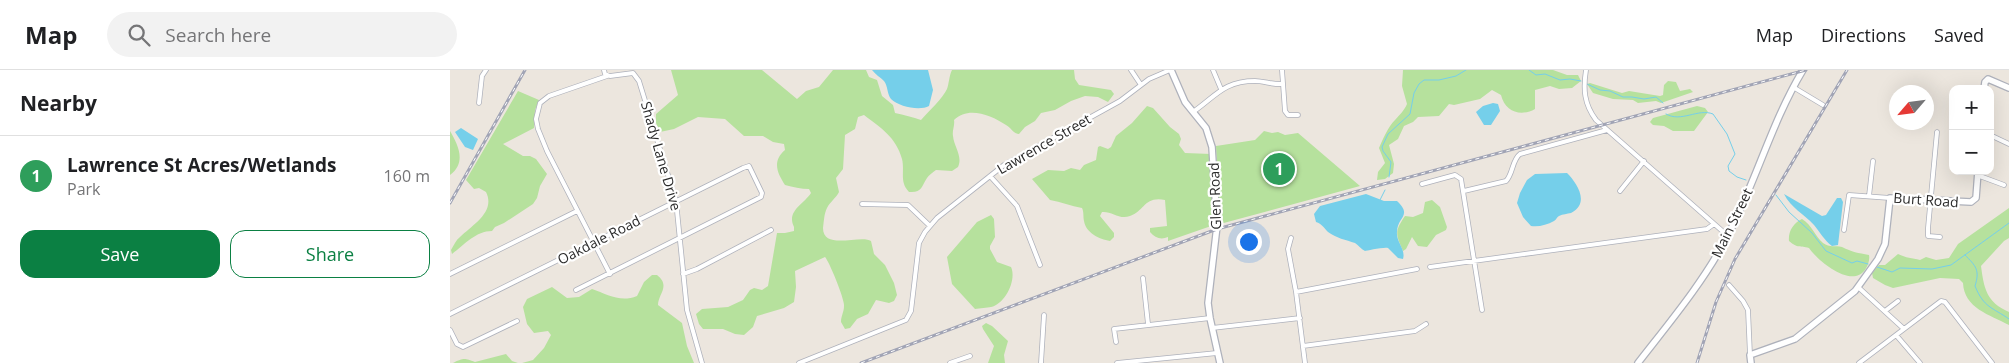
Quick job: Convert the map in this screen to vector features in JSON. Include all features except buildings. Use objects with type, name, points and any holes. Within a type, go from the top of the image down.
[{"type":"street","points":[[479,103],[482,77],[486,70]]},
{"type":"street","points":[[604,70],[607,76]]},
{"type":"street","points":[[1131,70],[1141,85]]},
{"type":"street","name":"Lawrence Street","points":[[799,363],[896,326],[908,319],[912,308],[918,247],[922,236],[930,226],[1008,163],[1120,101],[1149,79],[1170,70]]},
{"type":"street","name":"Glen Road","points":[[1170,70],[1182,97],[1208,131],[1213,154],[1217,222],[1209,287],[1210,318],[1220,363]]},
{"type":"street","points":[[1214,70],[1221,89]]},
{"type":"street","points":[[1282,70],[1285,112],[1290,115],[1298,115]]},
{"type":"street","points":[[1586,70],[1584,88],[1586,101],[1594,117],[1728,236]]},
{"type":"street","name":"Main Street","points":[[1638,363],[1707,271],[1728,236],[1792,87],[1802,70]]},
{"type":"street","name":"Shady Lane Drive","points":[[610,274],[577,211],[539,133],[536,123],[542,101],[549,96],[607,76],[636,73],[676,201],[688,314],[702,363]]},
{"type":"street","points":[[1986,85],[1988,79],[2009,88]]},
{"type":"street","points":[[1193,112],[1221,89],[1233,84],[1252,82],[1282,84]]},
{"type":"street","points":[[1792,87],[1823,105]]},
{"type":"street","points":[[1464,191],[1506,181],[1518,155],[1607,130]]},
{"type":"street","points":[[1937,132],[1928,236],[1940,237]]},
{"type":"street","points":[[1994,137],[2009,144]]},
{"type":"street","points":[[1620,192],[1644,161]]},
{"type":"street","points":[[1869,196],[1874,161]]},
{"type":"street","name":"Oakdale Road","points":[[450,314],[747,165],[762,191],[762,196],[680,239]]},
{"type":"street","name":"Burt Road","points":[[1844,230],[1849,195],[1972,202],[1976,198],[1978,175]]},
{"type":"street","points":[[1982,175],[2004,186]]},
{"type":"street","points":[[990,176],[1017,206],[1040,265]]},
{"type":"street","points":[[1422,184],[1457,176],[1461,179],[1482,310]]},
{"type":"street","points":[[1750,355],[1797,338],[1844,301],[1858,287],[1885,244],[1890,198]]},
{"type":"street","points":[[862,204],[908,205],[930,226]]},
{"type":"street","points":[[450,274],[577,211]]},
{"type":"street","points":[[1430,267],[1706,228],[1714,224]]},
{"type":"street","points":[[684,274],[772,230]]},
{"type":"street","points":[[1291,238],[1288,250],[1300,318],[1305,363]]},
{"type":"street","points":[[576,290],[680,239]]},
{"type":"street","points":[[1296,292],[1417,269]]},
{"type":"street","points":[[1143,278],[1148,324]]},
{"type":"street","points":[[1728,285],[1746,307],[1751,363]]},
{"type":"street","points":[[1858,287],[1904,328]]},
{"type":"street","points":[[1859,363],[1939,301],[1942,301],[1946,302],[1992,363]]},
{"type":"street","points":[[1885,311],[1898,302]]},
{"type":"street","points":[[1041,363],[1044,315]]},
{"type":"street","points":[[1116,342],[1114,329],[1210,318]]},
{"type":"street","points":[[1212,328],[1300,318]]},
{"type":"street","points":[[450,330],[460,347],[516,320]]},
{"type":"street","points":[[1303,346],[1415,331],[1426,324]]},
{"type":"street","points":[[1896,335],[1920,363]]},
{"type":"street","points":[[1117,363],[1217,353]]},
{"type":"street","points":[[950,363],[970,356]]},
{"type":"green space","points":[[671,70],[762,70],[797,99],[806,91],[819,87],[833,70],[866,70],[869,77],[877,80],[882,96],[893,105],[895,113],[921,120],[945,93],[952,70],[1074,70],[1075,79],[1079,85],[1111,90],[1114,94],[1108,102],[1098,97],[1085,96],[1055,110],[1041,113],[1035,121],[1025,127],[1019,134],[987,115],[966,113],[954,120],[953,134],[959,155],[958,167],[952,171],[936,170],[928,177],[921,189],[916,192],[909,192],[904,184],[902,159],[892,139],[864,115],[858,117],[855,129],[845,135],[843,169],[836,178],[839,192],[827,208],[823,228],[825,235],[829,239],[866,239],[871,241],[874,254],[885,265],[894,283],[897,295],[894,301],[889,303],[876,300],[868,314],[857,319],[850,328],[845,329],[841,322],[844,302],[825,257],[795,271],[796,287],[794,302],[784,308],[757,316],[753,327],[744,335],[735,334],[723,329],[703,329],[699,324],[696,314],[702,309],[728,307],[743,300],[750,290],[754,288],[762,290],[768,286],[777,233],[794,231],[792,216],[811,193],[809,189],[785,185],[782,181],[777,163],[778,158],[785,150],[784,144],[773,142],[763,136],[744,136],[725,119],[698,117],[674,129],[660,132],[656,123],[656,114],[678,95]]},
{"type":"green space","points":[[1403,70],[1553,70],[1567,75],[1578,75],[1581,81],[1572,88],[1559,89],[1550,86],[1535,90],[1535,109],[1524,113],[1510,109],[1503,101],[1501,95],[1492,90],[1480,99],[1454,105],[1449,104],[1439,116],[1418,117],[1413,122],[1404,126],[1398,139],[1389,145],[1394,164],[1393,173],[1385,179],[1377,180],[1378,172],[1385,163],[1379,148],[1390,126],[1407,104],[1402,86]]},
{"type":"green space","points":[[1668,81],[1676,82],[1680,91],[1690,89],[1693,92],[1661,103],[1656,101],[1638,103],[1633,100],[1613,99],[1593,93],[1587,84],[1590,83],[1622,93],[1629,91],[1660,96],[1663,95],[1664,85]]},
{"type":"green space","points":[[518,91],[539,100],[535,110],[534,128],[503,144],[523,156],[530,156],[536,159],[547,174],[533,204],[495,227],[492,231],[481,233],[466,242],[452,254],[451,250],[456,241],[481,218],[488,206],[486,192],[479,188],[474,189],[466,180]]},
{"type":"green space","points":[[1147,106],[1153,108],[1179,134],[1181,139],[1179,145],[1185,153],[1211,154],[1214,225],[1168,241],[1168,237],[1156,237],[1150,232],[1150,228],[1167,226],[1165,200],[1158,199],[1149,202],[1135,214],[1126,217],[1102,212],[1100,216],[1114,233],[1114,237],[1110,241],[1102,239],[1087,229],[1082,208],[1050,200],[1032,179],[1048,170],[1064,171],[1071,168],[1080,170],[1084,165],[1096,160],[1098,147],[1108,149],[1111,147],[1116,136],[1132,123]]},
{"type":"green space","points":[[1697,106],[1705,108],[1708,112],[1694,131],[1673,131],[1664,126],[1653,125],[1650,122],[1653,118]]},
{"type":"green space","points":[[450,131],[456,142],[460,159],[455,170],[450,175]]},
{"type":"green space","points":[[1264,131],[1278,132],[1285,135],[1298,133],[1360,186],[1220,224],[1216,146],[1255,140]]},
{"type":"green space","points":[[1432,200],[1440,207],[1447,227],[1446,230],[1436,235],[1427,247],[1418,246],[1412,237],[1403,251],[1397,233],[1401,221],[1405,216],[1413,217],[1423,213],[1425,202]]},
{"type":"green space","points":[[2009,208],[2009,238],[1981,266],[1985,288],[1995,304],[2009,312],[2009,325],[1986,314],[1973,305],[1964,292],[1963,283],[1959,279],[1940,278],[1893,288],[1873,278],[1872,273],[1879,265],[1885,265],[1898,254],[1920,260],[1926,257],[1936,260],[1949,258],[1958,244]]},
{"type":"green space","points":[[991,215],[994,219],[995,237],[990,249],[997,262],[1011,267],[1011,285],[1009,291],[996,305],[975,309],[952,284],[947,257],[977,222]]},
{"type":"green space","points":[[1802,219],[1826,245],[1842,247],[1869,255],[1865,270],[1859,275],[1843,275],[1819,259],[1809,248],[1797,246],[1789,241],[1789,234],[1792,228]]},
{"type":"green space","points":[[652,275],[657,275],[663,283],[663,290],[658,305],[682,323],[687,346],[694,363],[522,363],[533,360],[544,348],[551,335],[548,331],[534,333],[527,324],[523,307],[527,299],[552,287],[567,298],[579,297],[592,289],[614,297],[631,298],[637,296],[644,282]]},
{"type":"green space","points":[[986,323],[1008,341],[1004,355],[1005,363],[988,363],[994,346],[983,329],[982,326]]},
{"type":"green space","points":[[506,354],[512,361],[518,363],[453,363],[465,359],[475,362]]},
{"type":"water","points":[[872,70],[928,70],[933,90],[929,106],[915,108],[895,102],[891,99],[884,81]]},
{"type":"water","points":[[1493,103],[1498,104],[1500,111],[1491,125],[1484,125],[1476,112],[1483,106]]},
{"type":"water","points":[[461,128],[478,139],[473,150],[465,147],[455,132]]},
{"type":"water","points":[[1567,173],[1580,193],[1580,204],[1577,209],[1571,213],[1559,216],[1549,224],[1531,226],[1523,217],[1517,203],[1527,180],[1535,174]]},
{"type":"water","points":[[1366,194],[1384,201],[1397,201],[1402,206],[1404,213],[1398,227],[1397,236],[1404,255],[1403,259],[1398,258],[1388,248],[1365,251],[1355,243],[1331,234],[1316,222],[1314,214],[1320,206]]},
{"type":"water","points":[[1784,194],[1822,216],[1826,215],[1837,198],[1841,198],[1843,202],[1838,245],[1832,246],[1829,244],[1814,225],[1790,203]]},
{"type":"waterway","points":[[1389,177],[1391,162],[1382,147],[1388,134],[1410,114],[1414,93],[1419,84],[1424,80],[1439,80],[1456,76],[1466,70]]},
{"type":"waterway","points":[[1529,70],[1536,75],[1545,74],[1560,80],[1581,81]]},
{"type":"waterway","points":[[1587,84],[1623,97],[1644,99],[1656,97],[1663,103]]},
{"type":"waterway","points":[[1666,114],[1678,117],[1701,113],[1713,114],[1727,134],[1735,154],[1728,166],[1729,171],[1737,177],[1746,180]]},
{"type":"waterway","points":[[1380,200],[1385,190]]},
{"type":"waterway","points":[[1776,195],[1789,212],[1812,233],[1826,251],[1852,263],[1857,261],[1868,264]]},
{"type":"waterway","points":[[1877,267],[1892,272],[1900,268],[1932,269],[1951,265],[2009,223]]},
{"type":"waterway","points":[[1965,255],[1976,269],[1975,286],[1982,299],[2009,319]]},
{"type":"railway","points":[[450,203],[525,70]]},
{"type":"railway","points":[[861,363],[1217,229],[1806,70]]},
{"type":"railway","points":[[1697,363],[1716,302],[1735,259],[1847,70]]},
{"type":"place","name":"Lawrence St Acres/Wetlands","points":[[1279,169]]}]
